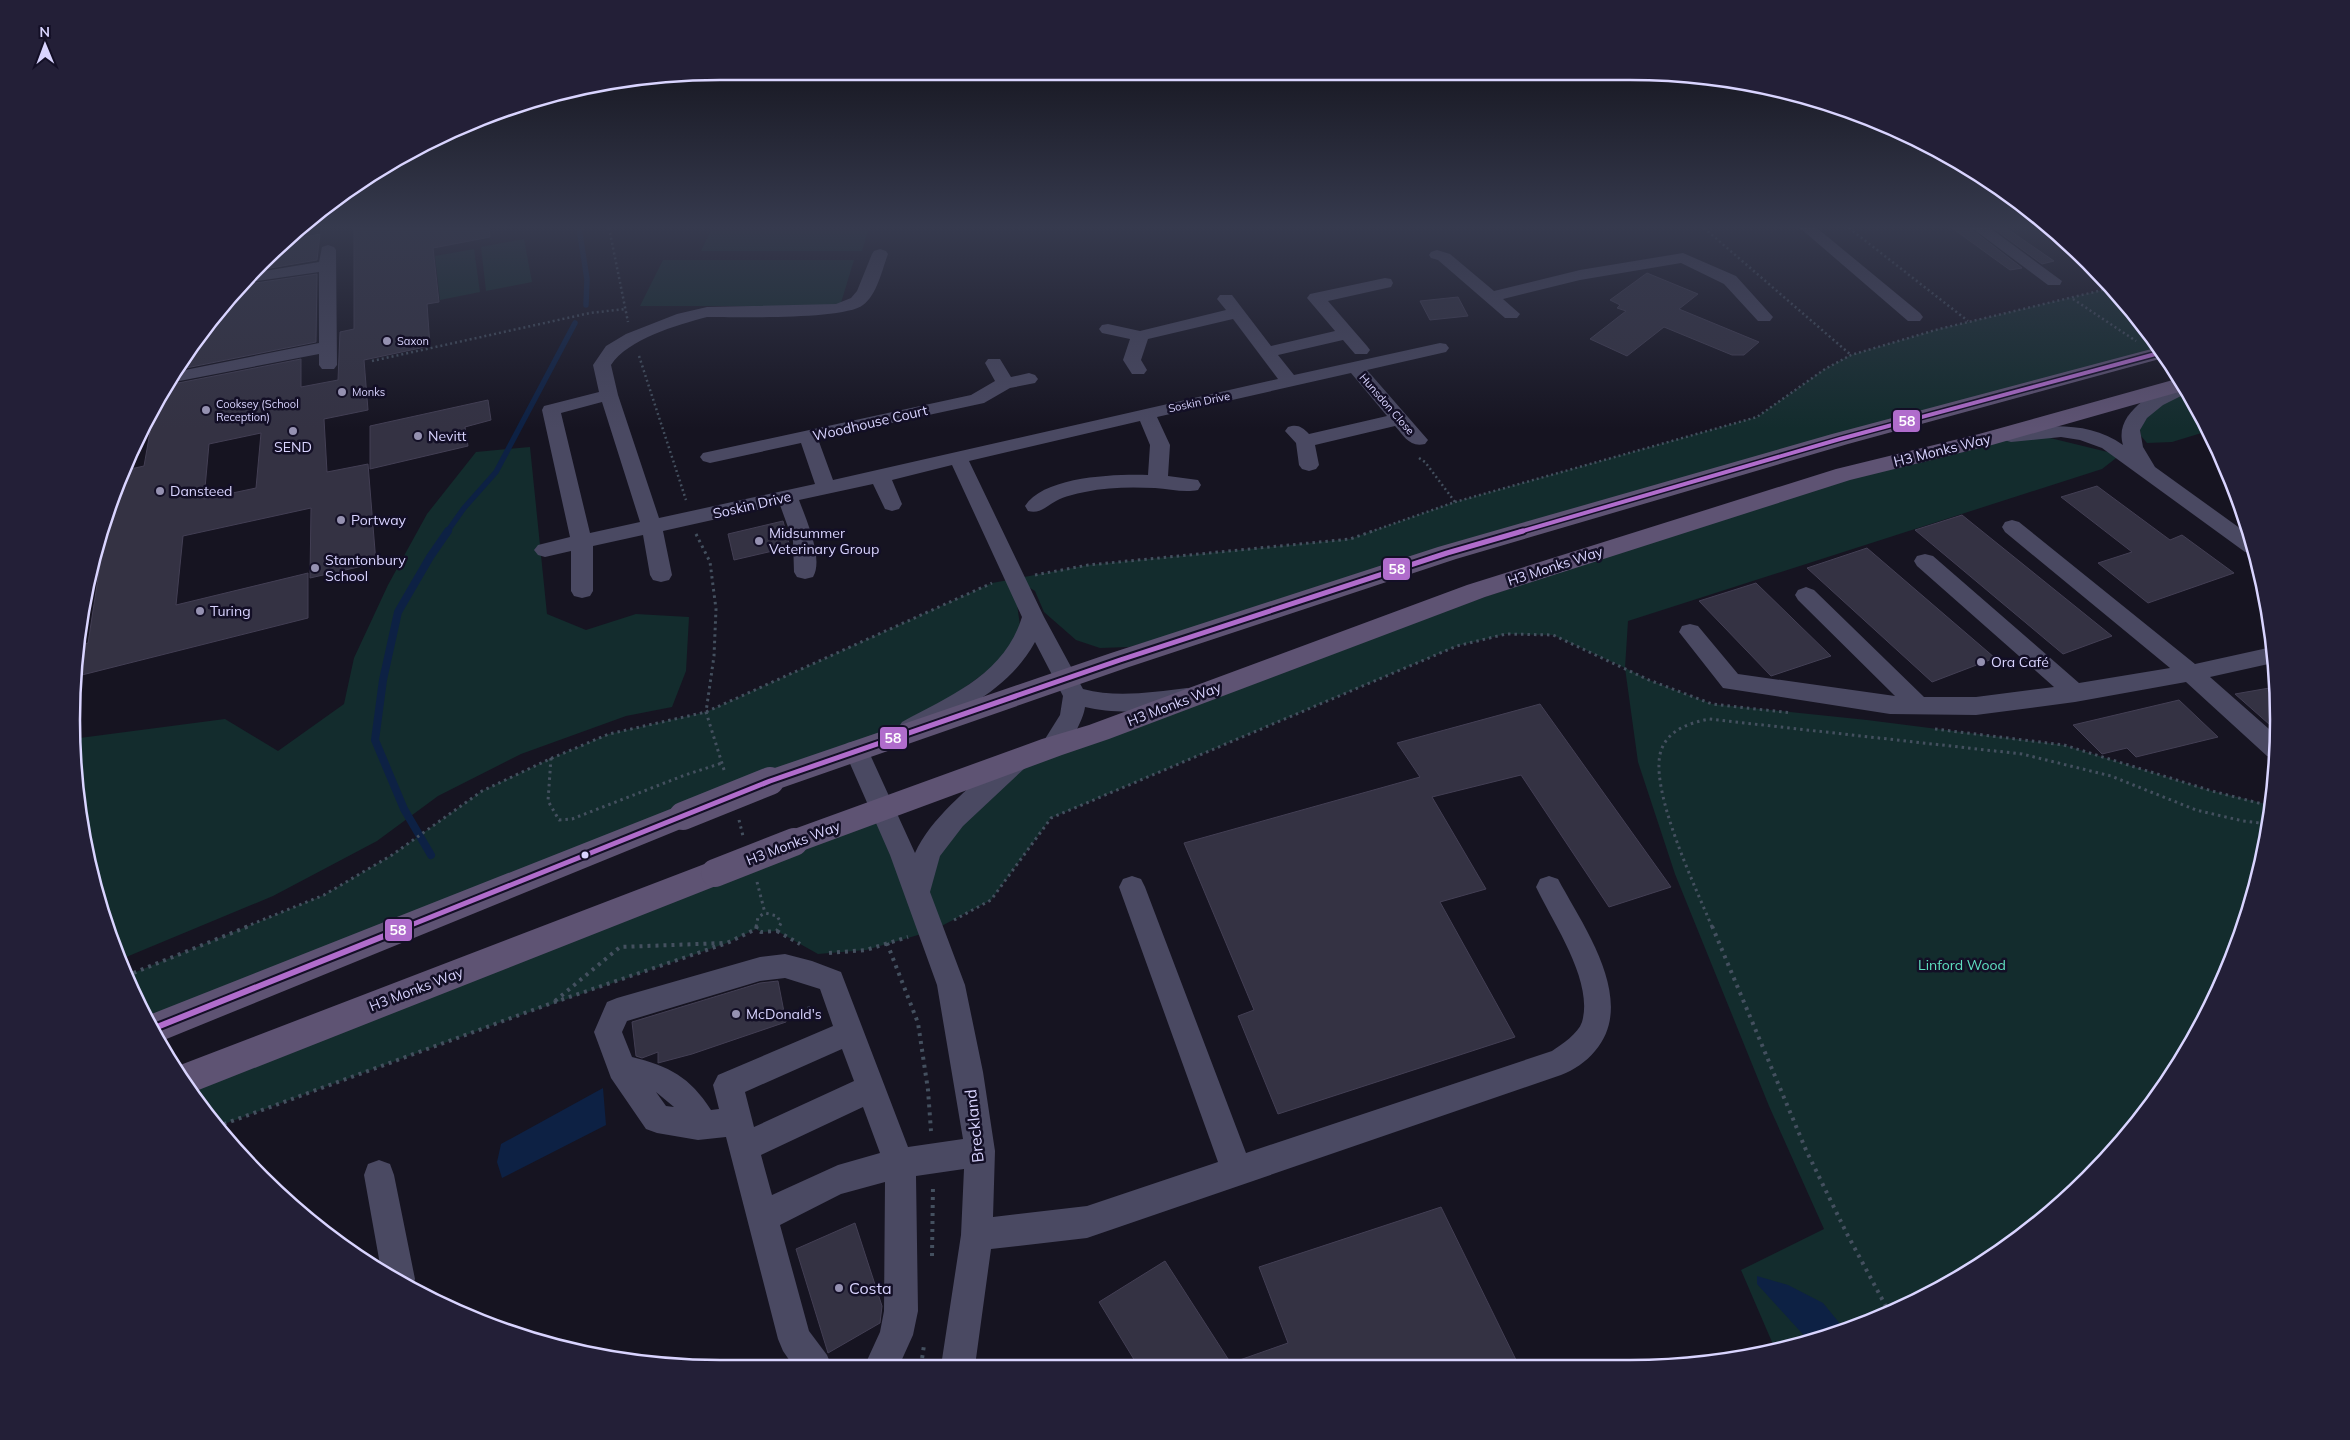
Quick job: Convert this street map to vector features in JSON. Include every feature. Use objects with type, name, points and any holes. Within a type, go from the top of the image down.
[{"type":"main road","points":[[159,1026],[770,781],[900,734],[1071,687],[1447,553],[1850,436],[2155,354]]},
{"type":"main road","name":"H3 Monks Way","points":[[189,1078],[794,842],[1052,747],[1099,732],[1476,592],[1844,474],[1984,440],[2176,386]]},
{"type":"street","points":[[180,377],[328,356],[328,295]]},
{"type":"street","points":[[661,575],[652,527],[609,396],[602,365],[612,350],[632,338],[683,318],[707,312],[838,309],[857,302],[862,295]]},
{"type":"street","name":"Hunsdon Close","points":[[1329,295],[1316,298],[1346,334],[1358,359],[1414,442]]},
{"type":"street","points":[[1490,297],[1497,295]]},
{"type":"street","points":[[1744,295],[1764,318]]},
{"type":"street","points":[[1888,295],[1914,317]]},
{"type":"street","points":[[1490,297],[1511,314]]},
{"type":"street","points":[[1108,329],[1140,336],[1231,306],[1290,382]]},
{"type":"street","points":[[1267,352],[1346,334]]},
{"type":"street","points":[[1138,370],[1132,360],[1140,336]]},
{"type":"street","name":"Soskin Drive","points":[[545,550],[788,497],[1290,382],[1358,359],[1440,348]]},
{"type":"street","points":[[994,363],[1005,383]]},
{"type":"street","name":"Woodhouse Court","points":[[710,457],[729,446],[808,437],[977,399],[1005,383],[1029,379]]},
{"type":"street","points":[[2146,470],[2131,442],[2130,426],[2136,417],[2162,397],[2178,390]]},
{"type":"street","points":[[582,591],[582,542],[551,410],[609,396]]},
{"type":"street","points":[[1146,414],[1160,445],[1158,480]]},
{"type":"street","points":[[1310,465],[1300,436],[1398,419]]},
{"type":"street","points":[[1984,440],[2049,430],[2072,431],[2090,436],[2109,444],[2244,541]]},
{"type":"street","points":[[808,437],[826,488]]},
{"type":"street","points":[[958,458],[1034,618],[1071,687],[1091,702],[1132,702],[1193,696]]},
{"type":"street","points":[[880,476],[892,504]]},
{"type":"street","points":[[1035,501],[1073,488],[1100,483],[1158,480],[1191,485]]},
{"type":"street","points":[[788,497],[803,541],[805,572]]},
{"type":"street","points":[[2012,527],[2191,673],[2269,743]]},
{"type":"street","points":[[1925,561],[2075,693]]},
{"type":"street","points":[[1806,595],[1919,706]]},
{"type":"street","points":[[900,734],[968,694],[1009,663],[1022,646],[1034,618]]},
{"type":"street","points":[[1690,632],[1732,682],[1890,705],[1976,706],[2075,693],[2191,673],[2267,656]]},
{"type":"street","points":[[1052,747],[1072,717],[1071,687]]},
{"type":"street","name":"Breckland","points":[[856,750],[883,809],[917,892],[951,985],[968,1072],[980,1151],[977,1236],[959,1360]]},
{"type":"street","points":[[917,892],[928,852],[954,819],[1017,760]]},
{"type":"street","points":[[977,1236],[1087,1222],[1561,1062],[1580,1049],[1596,1023],[1598,1000],[1588,964],[1549,887]]},
{"type":"street","points":[[1132,888],[1237,1171]]},
{"type":"street","points":[[871,1088],[741,1135],[703,1125],[687,1099],[664,1080],[620,1068],[608,1032],[617,1011],[760,969],[786,966],[812,973],[831,981],[871,1088],[900,1166],[901,1311],[896,1335],[884,1360]]},
{"type":"street","points":[[810,1360],[795,1339],[728,1085],[850,1032]]},
{"type":"street","points":[[762,1217],[848,1176],[980,1151]]},
{"type":"street","points":[[380,1175],[398,1273]]},
{"type":"path","points":[[622,295],[632,338],[661,419],[687,504],[689,519],[710,562],[716,609],[714,656],[706,712],[728,782]]},
{"type":"path","points":[[1782,295],[1851,355]]},
{"type":"path","points":[[1935,295],[1969,322]]},
{"type":"path","points":[[133,973],[324,896],[392,855],[482,791],[552,758],[609,734],[706,712],[992,583],[1088,566],[1350,539],[1455,502],[1757,418],[1825,369],[1851,355],[1969,322],[2083,295]]},
{"type":"path","points":[[2072,298],[2139,343]]},
{"type":"path","points":[[372,361],[590,313],[625,310]]},
{"type":"path","points":[[1414,442],[1414,454],[1425,462],[1455,502]]},
{"type":"path","points":[[828,953],[866,950],[932,931],[991,900],[1051,818],[1457,646],[1506,634],[1554,635],[1649,680],[1712,704],[1799,714]]},
{"type":"path","points":[[1886,1306],[1847,1237],[1781,1095],[1688,869],[1658,777],[1659,756],[1666,740],[1688,722],[1709,719],[2022,754],[2111,776],[2196,810],[2262,823]]},
{"type":"path","points":[[1926,728],[2064,745],[2212,791],[2265,805]]},
{"type":"path","points":[[552,758],[548,802],[559,820],[572,819],[685,775],[723,763]]},
{"type":"path","points":[[738,819],[744,838]]},
{"type":"path","points":[[754,876],[765,913]]},
{"type":"path","points":[[756,928],[758,917],[765,913],[773,913],[779,917],[781,924],[777,931]]},
{"type":"path","points":[[756,928],[761,932],[777,931],[802,945]]},
{"type":"path","points":[[224,1124],[552,1003],[728,942],[756,928]]},
{"type":"path","points":[[552,1003],[620,947],[728,942]]},
{"type":"green space","points":[[439,295],[464,295],[440,300]]},
{"type":"green space","points":[[645,295],[843,295],[840,306],[640,306]]},
{"type":"green space","points":[[2081,295],[2108,295],[2138,330],[2155,354],[2065,378],[1129,647],[1100,648],[1076,640],[1044,612],[1035,591],[1015,579],[1022,646],[900,734],[159,1026],[133,973],[324,895],[392,855],[482,791],[552,758],[609,734],[706,712],[992,583],[1088,565],[1350,539],[1455,502],[1757,417],[1825,369],[1851,355],[1939,329]]},
{"type":"green space","points":[[2178,390],[2202,433],[2172,442],[2147,443],[2141,436],[2142,422],[2162,397]]},
{"type":"green space","points":[[2046,437],[2120,455],[2102,469],[1628,621],[1625,668],[1553,635],[1506,634],[1457,646],[1051,818],[991,900],[932,931],[866,950],[818,954],[777,931],[761,932],[756,929],[727,943],[504,1021],[224,1124],[189,1078],[883,809],[903,855],[928,852],[1017,760],[1193,697],[1844,474],[1984,440]]},
{"type":"green space","points":[[530,447],[547,614],[586,630],[636,614],[689,617],[686,671],[672,707],[626,716],[521,754],[438,796],[377,841],[273,896],[126,957],[114,926],[92,845],[85,804],[80,738],[225,719],[278,751],[344,704],[354,658],[388,585],[427,514],[476,452]]},
{"type":"green space","name":"Linford Wood","points":[[1625,668],[1649,680],[1712,704],[1867,720],[2064,745],[2212,791],[2265,804],[2258,845],[2236,926],[2204,1003],[2162,1076],[2138,1110],[2083,1173],[2020,1228],[1950,1274],[1913,1294],[1875,1311],[1836,1326],[1773,1344],[1741,1270],[1824,1229],[1769,1106],[1675,874],[1638,762]]},
{"type":"water","points":[[603,1088],[606,1125],[502,1178],[497,1162],[501,1144]]},
{"type":"water","points":[[1757,1276],[1788,1285],[1823,1303],[1840,1324],[1804,1336],[1757,1284]]},
{"type":"building","points":[[242,295],[317,295],[316,342],[185,368],[212,330]]},
{"type":"building","points":[[354,295],[438,295],[439,302],[427,304],[430,346],[364,360],[368,410],[324,419],[327,472],[368,464],[376,563],[310,578],[311,508],[183,536],[176,605],[308,573],[308,618],[81,675],[84,644],[88,643],[101,557],[114,514],[132,469],[144,466],[151,428],[176,383],[301,359],[301,387],[338,380],[340,332],[354,329]],"holes":[[[261,433],[256,488],[204,499],[209,444]]]},
{"type":"building","points":[[1617,295],[1696,295],[1679,309],[1759,342],[1744,355],[1732,355],[1664,327],[1627,356],[1590,339],[1626,311],[1617,308],[1620,305],[1610,300]]},
{"type":"building","points":[[1458,297],[1468,316],[1430,320],[1420,301]]},
{"type":"building","name":"Nevitt","points":[[488,400],[491,420],[465,427],[468,446],[370,469],[370,426]]},
{"type":"building","points":[[2097,486],[2170,540],[2182,535],[2234,573],[2148,603],[2098,563],[2132,552],[2061,497]]},
{"type":"building","points":[[1962,515],[2112,636],[2063,654],[1915,530]]},
{"type":"building","name":"Midsummer Veterinary Group","points":[[783,521],[790,547],[734,560],[728,534]]},
{"type":"building","points":[[1867,548],[1995,658],[1932,682],[1807,568]]},
{"type":"building","points":[[1756,583],[1831,656],[1771,676],[1699,601]]},
{"type":"building","points":[[2269,688],[2270,725],[2235,694]]},
{"type":"building","points":[[2179,700],[2218,737],[2136,757],[2127,748],[2102,754],[2073,725]]},
{"type":"building","points":[[1540,704],[1671,887],[1609,907],[1521,775],[1432,797],[1486,889],[1440,902],[1515,1037],[1278,1114],[1238,1016],[1254,1010],[1184,843],[1420,777],[1397,743]]},
{"type":"building","points":[[778,981],[786,1022],[692,1054],[658,1063],[658,1052],[642,1058],[636,1056],[632,1022],[760,983]]},
{"type":"building","points":[[1441,1207],[1516,1360],[1240,1360],[1288,1343],[1259,1267]]},
{"type":"building","points":[[855,1223],[882,1306],[880,1323],[828,1353],[796,1249]]},
{"type":"building","points":[[1165,1261],[1229,1360],[1134,1360],[1099,1302]]},
{"type":"waterway","points":[[586,295],[586,305]]},
{"type":"waterway","points":[[447,532],[464,508],[496,472],[575,323]]},
{"type":"waterway","points":[[431,855],[404,809],[375,740],[383,680],[398,612],[430,557],[448,531]]},
{"type":"transit line","name":"58","points":[[159,1026],[770,781],[1120,660],[1447,553],[1840,439],[2155,354]]},
{"type":"place","name":"Saxon","points":[[387,341]]},
{"type":"place","name":"Monks","points":[[342,392]]},
{"type":"place","name":"Cooksey (School Reception)","points":[[206,410]]},
{"type":"place","name":"SEND","points":[[293,431]]},
{"type":"place","name":"Nevitt","points":[[418,436]]},
{"type":"place","name":"Dansteed","points":[[160,491]]},
{"type":"place","name":"Portway","points":[[341,520]]},
{"type":"place","name":"Midsummer Veterinary Group","points":[[759,541]]},
{"type":"place","name":"Stantonbury School","points":[[315,568]]},
{"type":"place","name":"Turing","points":[[200,611]]},
{"type":"place","name":"Ora Café","points":[[1981,662]]},
{"type":"place","name":"McDonald's","points":[[736,1014]]},
{"type":"place","name":"Costa","points":[[839,1288]]}]
